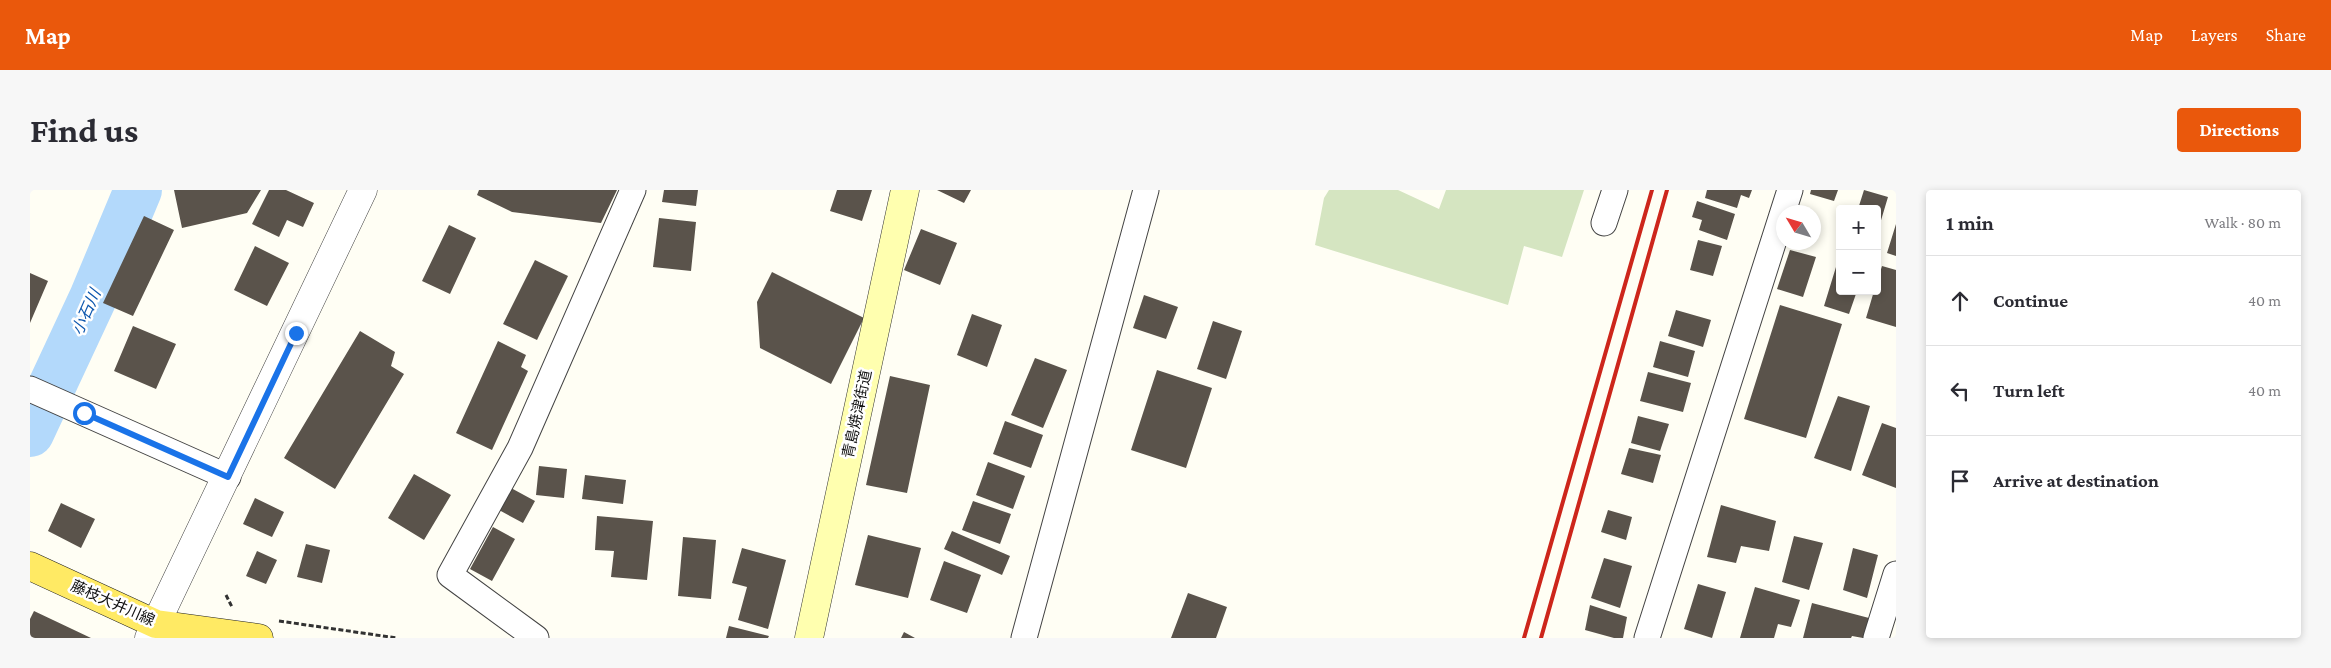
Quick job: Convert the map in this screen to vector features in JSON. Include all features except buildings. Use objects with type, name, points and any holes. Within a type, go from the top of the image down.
[{"type":"main road","name":"青島焼津街道","points":[[809,638],[905,190]]},
{"type":"main road","name":"藤枝大井川線","points":[[30,566],[152,631],[267,629]]},
{"type":"street","points":[[152,631],[228,477],[363,190]]},
{"type":"street","points":[[536,638],[450,575],[520,448],[633,190]]},
{"type":"street","points":[[1024,638],[1146,190]]},
{"type":"street","points":[[1604,224],[1615,190]]},
{"type":"street","points":[[1647,638],[1790,190]]},
{"type":"street","points":[[30,389],[228,477]]},
{"type":"street","points":[[1876,638],[1896,574]]},
{"type":"path","points":[[226,596],[233,608]]},
{"type":"path","points":[[267,629],[397,638]]},
{"type":"green space","points":[[1329,190],[1398,190],[1439,209],[1446,190],[1584,190],[1562,257],[1524,246],[1508,305],[1315,245],[1324,198]]},
{"type":"waterway","name":"小石川","points":[[30,433],[93,298],[138,190]]},
{"type":"railway","points":[[1524,638],[1652,190]]},
{"type":"railway","points":[[1541,638],[1667,190]]},
{"type":"route","points":[[84,413],[228,477],[296,333]]}]
